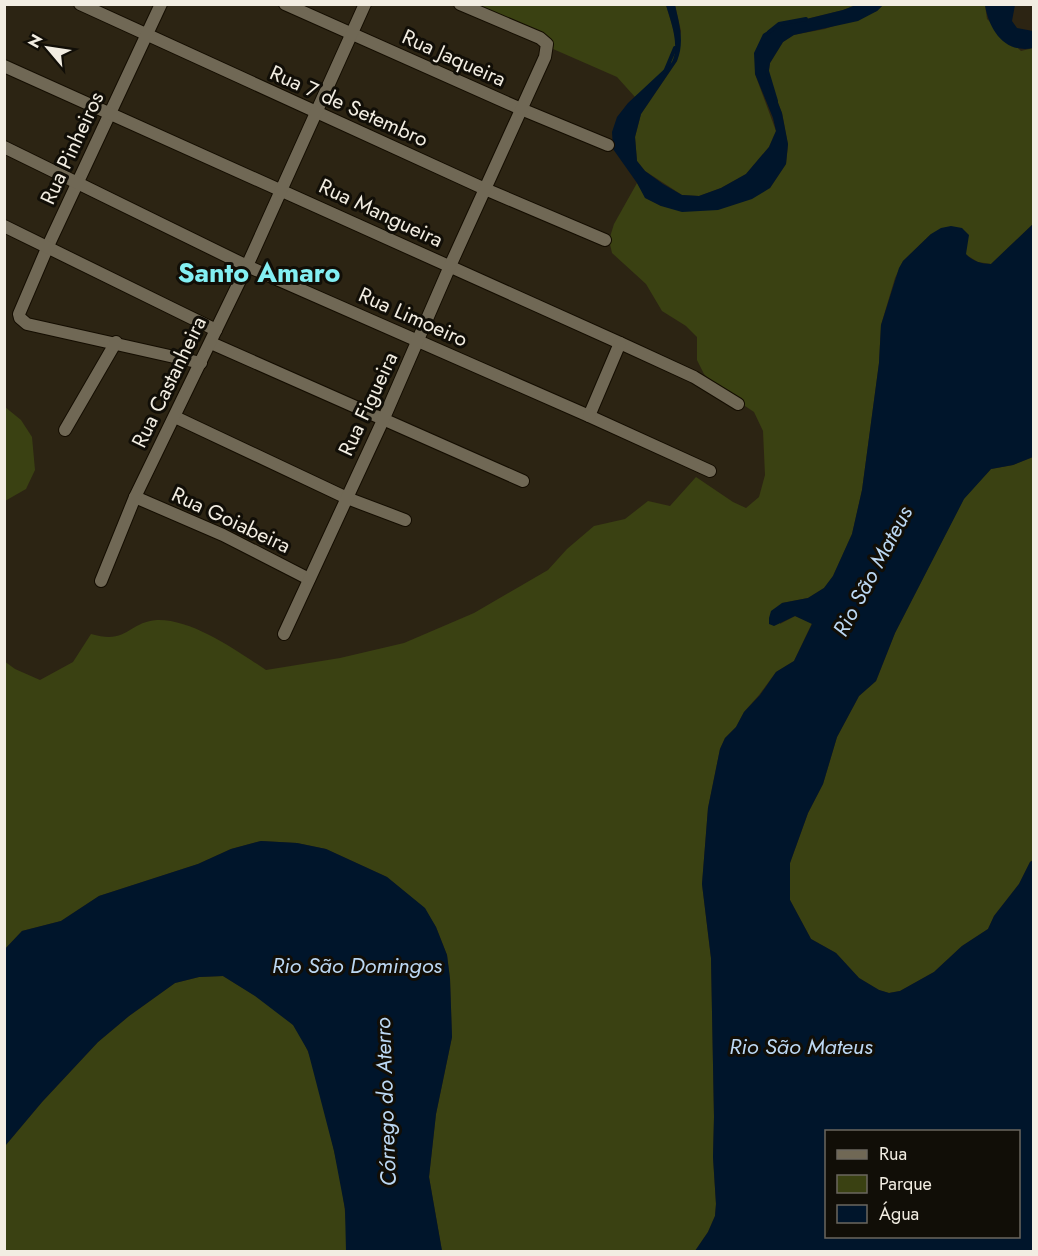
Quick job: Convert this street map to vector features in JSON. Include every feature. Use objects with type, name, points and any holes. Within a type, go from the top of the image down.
[{"type":"street","name":"Rua 7 de Setembro","points":[[80,4],[485,189],[605,240]]},
{"type":"street","name":"Rua Pinheiros","points":[[116,342],[27,324],[20,318],[20,309],[161,4]]},
{"type":"street","name":"Rua Jaqueira","points":[[285,4],[521,109],[608,144]]},
{"type":"street","name":"Rua Castanheira","points":[[101,581],[135,497],[247,266],[365,4]]},
{"type":"street","name":"Rua Figueira","points":[[284,634],[384,418],[545,57],[547,44],[540,38],[460,4]]},
{"type":"street","name":"Rua Mangueira","points":[[4,66],[620,343],[694,378],[738,404]]},
{"type":"street","name":"Rua Limoeiro","points":[[4,147],[247,266],[710,471]]},
{"type":"street","points":[[4,226],[216,330]]},
{"type":"street","points":[[65,430],[116,342],[201,363]]},
{"type":"street","points":[[211,343],[523,481]]},
{"type":"street","points":[[589,416],[620,343]]},
{"type":"street","points":[[175,417],[347,498],[405,520]]},
{"type":"street","name":"Rua Goiabeira","points":[[135,497],[223,535],[309,579]]},
{"type":"green space","points":[[453,5],[666,5],[675,37],[675,56],[664,73],[635,97],[617,77]]},
{"type":"green space","points":[[675,5],[856,5],[774,27],[755,74],[776,131],[769,147],[746,174],[721,188],[699,196],[682,195],[645,171],[637,161],[635,137],[641,114],[677,61],[681,31]]},
{"type":"green space","points":[[883,5],[985,5],[987,19],[1021,51],[1033,48],[1033,224],[991,264],[978,262],[931,234],[903,261],[895,278],[881,325],[879,363],[862,490],[852,534],[833,576],[824,588],[808,598],[782,603],[780,624],[795,616],[812,623],[794,661],[776,672],[744,712],[736,727],[725,738],[720,749],[708,808],[702,884],[711,958],[715,1216],[708,1232],[695,1251],[442,1251],[429,1177],[436,1114],[452,1037],[450,979],[447,955],[436,927],[424,908],[387,877],[326,849],[297,843],[261,841],[231,849],[198,864],[99,896],[61,921],[22,931],[5,949],[4,661],[15,669],[40,680],[73,662],[91,634],[113,637],[157,620],[171,621],[200,630],[266,670],[340,658],[404,643],[474,613],[548,570],[567,549],[594,526],[625,519],[648,501],[670,506],[696,477],[746,508],[759,497],[765,475],[763,431],[754,412],[715,386],[704,374],[697,360],[697,337],[686,326],[662,311],[646,284],[612,253],[609,240],[614,224],[637,183],[646,198],[661,206],[770,188],[786,164],[788,145],[782,113],[768,77],[770,63],[783,42],[793,35],[825,29],[877,11]]},
{"type":"green space","points":[[5,407],[21,420],[32,437],[35,470],[26,489],[5,501]]},
{"type":"green space","points":[[1033,457],[1033,860],[1019,884],[994,916],[988,929],[962,946],[934,972],[900,991],[889,993],[859,978],[836,953],[811,939],[790,900],[790,863],[808,813],[823,784],[837,737],[859,696],[876,681],[895,633],[964,498],[991,469],[1013,465]]},
{"type":"green space","points":[[223,976],[288,1019],[306,1047],[317,1081],[341,1183],[346,1217],[346,1251],[5,1252],[5,1146],[98,1042],[129,1016],[175,983],[199,977]]},
{"type":"water","points":[[666,5],[675,5],[681,47],[677,61],[641,114],[635,137],[637,161],[645,171],[682,195],[699,196],[721,188],[746,174],[769,147],[776,131],[755,74],[754,53],[763,34],[774,27],[856,5],[883,5],[877,11],[858,21],[794,35],[783,42],[770,63],[768,77],[782,113],[788,144],[786,164],[770,188],[752,199],[718,210],[682,212],[661,206],[645,198],[613,149],[612,132],[617,117],[628,103],[672,62],[675,41]]},
{"type":"water","points":[[985,5],[1015,5],[1012,21],[1017,28],[1033,31],[1033,48],[1014,47],[1000,38],[990,23]]},
{"type":"water","name":"Rio São Mateus","points":[[1033,224],[1033,457],[1013,465],[991,469],[964,499],[895,633],[876,681],[859,696],[837,737],[823,784],[808,813],[790,863],[790,900],[811,939],[836,953],[859,978],[889,993],[900,991],[934,972],[962,946],[988,929],[994,916],[1019,884],[1033,860],[1033,1251],[695,1251],[708,1232],[715,1216],[716,1204],[713,1157],[711,958],[702,884],[708,808],[720,749],[725,738],[736,727],[744,712],[760,695],[776,672],[794,661],[812,624],[795,616],[774,626],[769,624],[771,611],[782,603],[808,598],[824,588],[833,576],[852,534],[862,490],[879,363],[881,325],[899,268],[903,261],[931,234],[941,228],[951,226],[962,228],[969,235],[966,254],[977,262],[991,264]]},
{"type":"water","name":"Rio São Domingos","points":[[261,841],[297,843],[326,849],[387,877],[425,908],[436,927],[447,955],[452,1037],[436,1114],[429,1177],[442,1251],[346,1251],[345,1209],[334,1151],[308,1051],[293,1025],[255,996],[223,976],[199,977],[175,983],[129,1016],[98,1042],[5,1146],[5,949],[22,931],[61,921],[99,896],[198,864],[231,849]]},
{"type":"waterway","points":[[769,32],[779,24],[806,19]]},
{"type":"waterway","points":[[665,72],[675,48]]},
{"type":"waterway","points":[[767,71],[776,101]]},
{"type":"district","name":"Santo Amaro","points":[[259,272]]},
{"type":"water label","name":"Córrego do Aterro","points":[[385,1102]]}]
